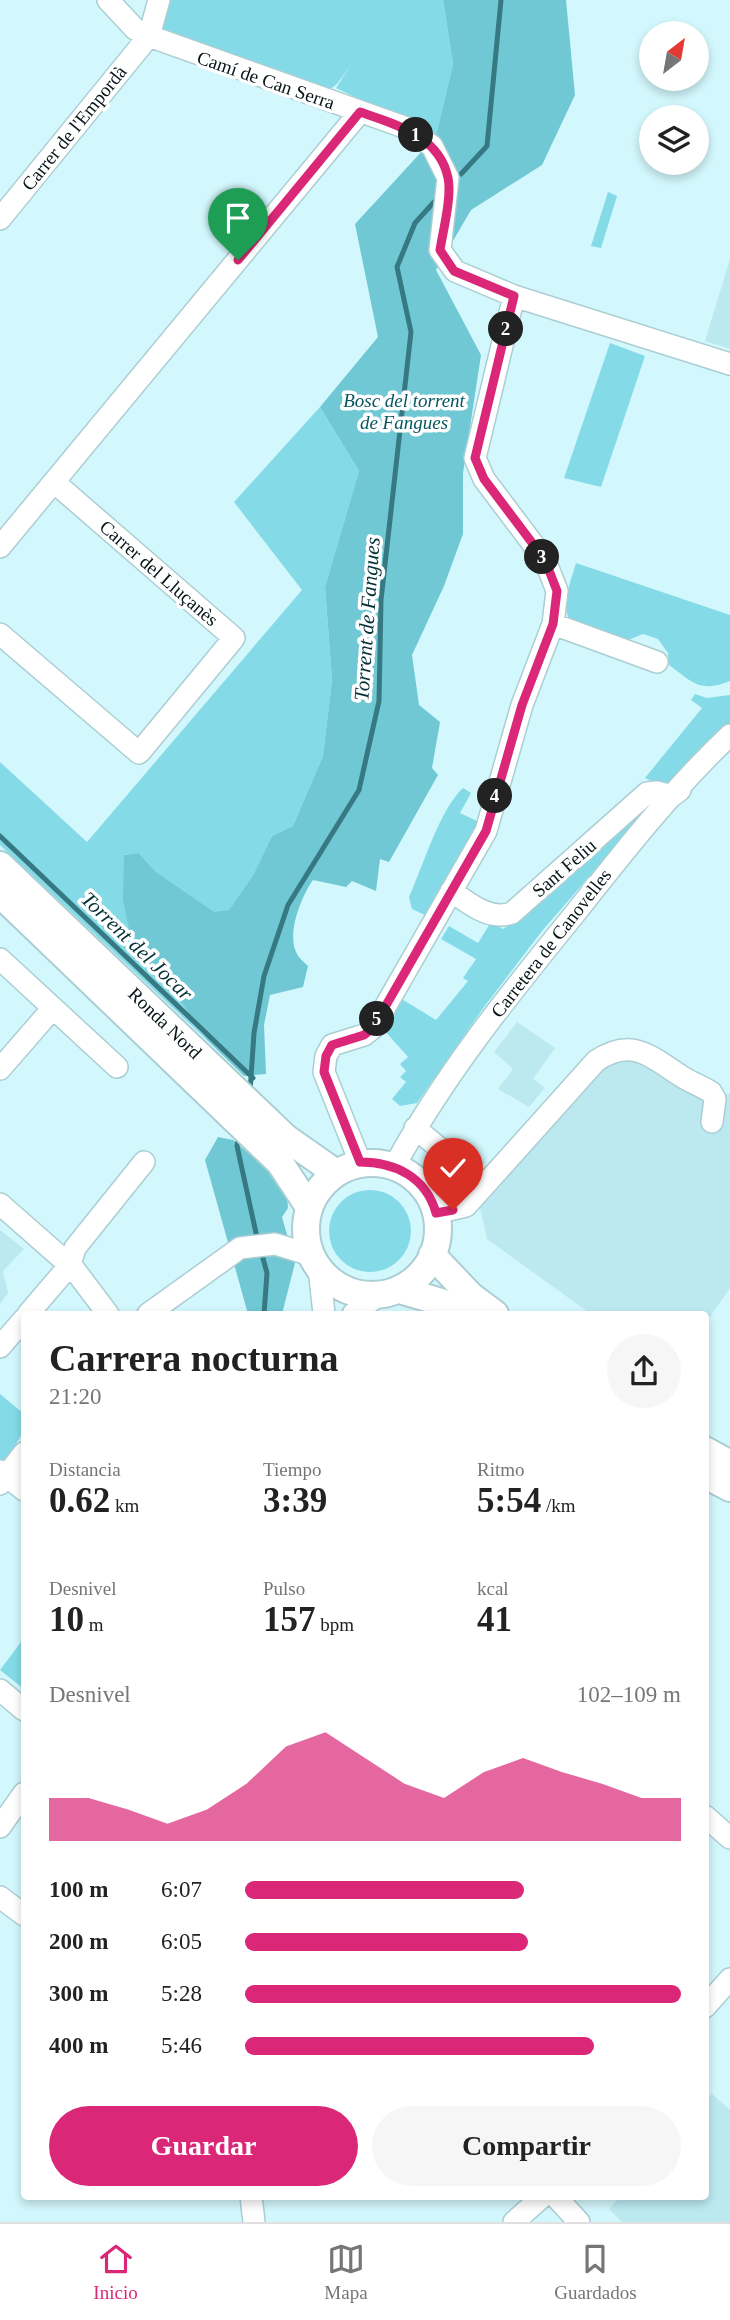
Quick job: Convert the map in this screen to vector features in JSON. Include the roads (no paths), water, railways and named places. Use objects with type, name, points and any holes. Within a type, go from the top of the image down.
[{"type":"main road","name":"Ronda Nord","points":[[0,865],[232,1087],[242,1116],[286,1138],[336,1173]]},
{"type":"main road","name":"Ronda Nord","points":[[0,894],[242,1116],[281,1163],[309,1207]]},
{"type":"main road","points":[[389,1292],[421,1274],[432,1255],[439,1233],[436,1213],[420,1182],[394,1167],[360,1162],[336,1173],[319,1189],[309,1207],[306,1232],[315,1262],[337,1285],[359,1294],[389,1292],[441,1302],[454,1311]]},
{"type":"main road","points":[[432,1255],[471,1296],[491,1311]]},
{"type":"main road","points":[[709,1452],[730,1464]]},
{"type":"main road","points":[[709,1477],[730,1488]]},
{"type":"street","name":"Camí de Can Serra","points":[[108,0],[135,29],[149,36],[404,127],[432,146],[449,178],[440,250],[454,271],[514,296]]},
{"type":"street","points":[[149,36],[159,0]]},
{"type":"street","name":"Carrer de l'Empordà","points":[[0,219],[149,36]]},
{"type":"street","points":[[0,547],[360,112]]},
{"type":"street","points":[[360,1162],[324,1072],[326,1056],[332,1045],[340,1040],[364,1035],[373,1028],[486,831],[522,705],[553,624],[557,591],[545,560],[484,479],[475,458],[514,296],[730,364]]},
{"type":"street","name":"Carrer del Lluçanès","points":[[0,634],[139,753],[234,638],[54,482]]},
{"type":"street","points":[[553,624],[657,662]]},
{"type":"street","name":"Carretera de Canovelles","points":[[394,1167],[428,1105],[509,995],[672,796],[730,735]]},
{"type":"street","points":[[672,796],[730,755]]},
{"type":"street","name":"Sant Feliu","points":[[451,891],[490,914],[512,914],[647,793],[657,792],[672,796]]},
{"type":"street","points":[[0,959],[117,1066]]},
{"type":"street","points":[[0,1069],[53,1008]]},
{"type":"street","points":[[436,1213],[466,1206],[596,1061],[610,1052],[634,1050],[650,1055],[710,1092],[715,1099],[712,1122]]},
{"type":"street","points":[[415,1128],[484,1185]]},
{"type":"street","points":[[31,1311],[70,1265],[75,1248],[144,1163]]},
{"type":"street","points":[[0,1204],[70,1265],[106,1311]]},
{"type":"street","points":[[152,1311],[240,1248],[265,1244],[315,1262],[323,1311]]},
{"type":"street","points":[[358,1311],[389,1292]]},
{"type":"street","points":[[0,1348],[21,1323]]},
{"type":"street","points":[[21,1456],[2,1477],[21,1488]]},
{"type":"street","points":[[0,1690],[21,1708]]},
{"type":"street","points":[[0,1827],[21,1797]]},
{"type":"street","points":[[709,1820],[730,1838]]},
{"type":"street","points":[[0,1897],[21,1913]]},
{"type":"street","points":[[709,2003],[730,1979]]},
{"type":"street","points":[[514,2222],[539,2200]]},
{"type":"street","points":[[559,2200],[579,2222]]},
{"type":"waterway","name":"Torrent de Fangues","points":[[461,174],[487,146],[501,0]]},
{"type":"waterway","name":"Torrent de Fangues","points":[[250,1092],[254,1033],[264,976],[288,905],[359,790],[379,701],[381,600],[411,332],[397,267],[415,223],[434,202]]},
{"type":"waterway","name":"Torrent del Jocar","points":[[0,836],[253,1078]]},
{"type":"waterway","name":"Torrent de Fangues","points":[[239,1135],[237,1146],[258,1242]]},
{"type":"waterway","name":"Torrent de Fangues","points":[[261,1251],[267,1273],[264,1311]]},
{"type":"park label","name":"Bosc del torrent de Fangues","points":[[404,411]]}]
